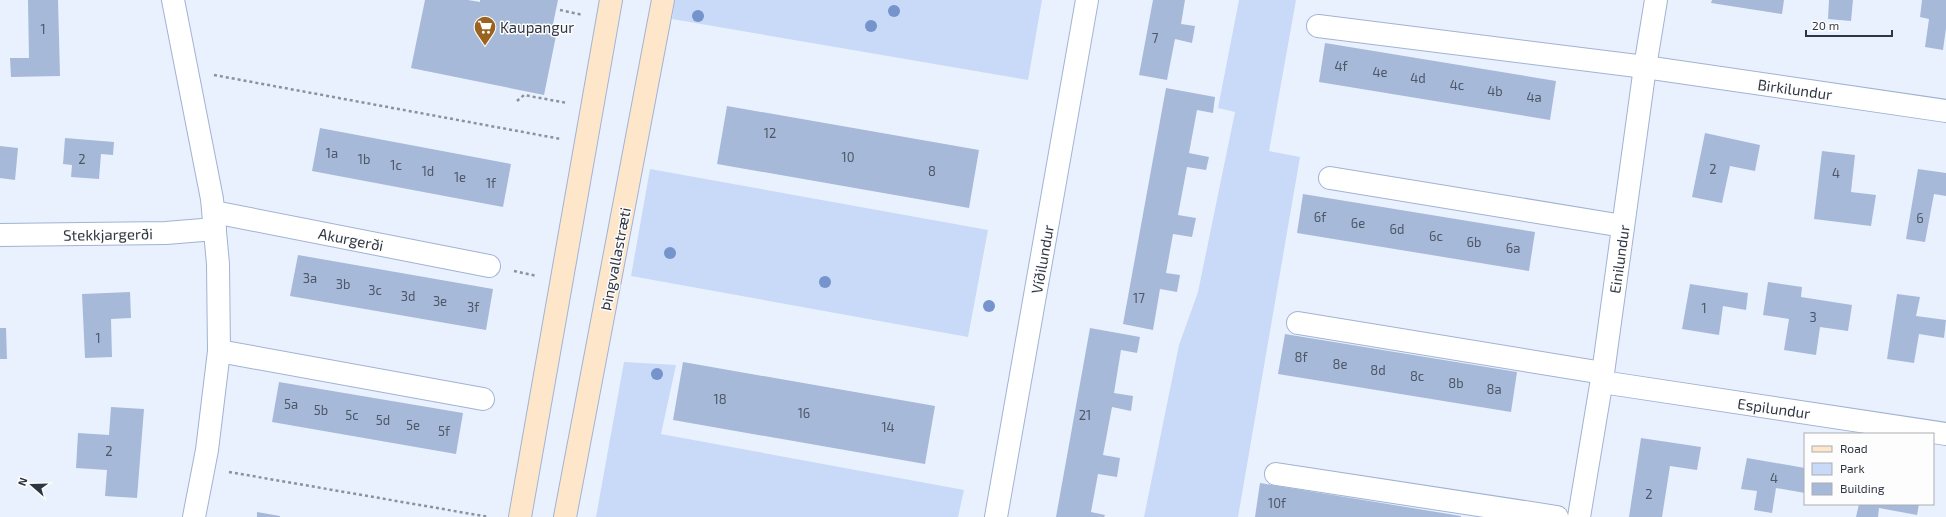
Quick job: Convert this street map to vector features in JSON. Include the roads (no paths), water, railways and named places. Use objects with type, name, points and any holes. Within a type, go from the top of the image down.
[{"type":"main road","points":[[520,517],[611,0]]},
{"type":"main road","name":"Þingvallastræti","points":[[565,517],[663,0]]},
{"type":"street","points":[[173,0],[188,70],[214,220],[218,264],[219,352],[204,467],[194,517]]},
{"type":"street","name":"Víðilundur","points":[[996,517],[1087,0]]},
{"type":"street","name":"Einilundur","points":[[1579,517],[1603,378],[1645,68],[1656,0]]},
{"type":"street","name":"Birkilundur","points":[[1318,26],[1645,68],[1946,111]]},
{"type":"street","points":[[1330,178],[1623,226]]},
{"type":"street","name":"Stekkjargerði","points":[[0,235],[166,233],[214,220]]},
{"type":"street","name":"Akurgerði","points":[[214,220],[489,266]]},
{"type":"street","name":"Espilundur","points":[[1298,323],[1603,378],[1946,434]]},
{"type":"street","points":[[219,352],[482,399]]},
{"type":"street","points":[[1276,474],[1557,517]]},
{"type":"place","name":"Kaupangur","points":[[485,46]]}]
